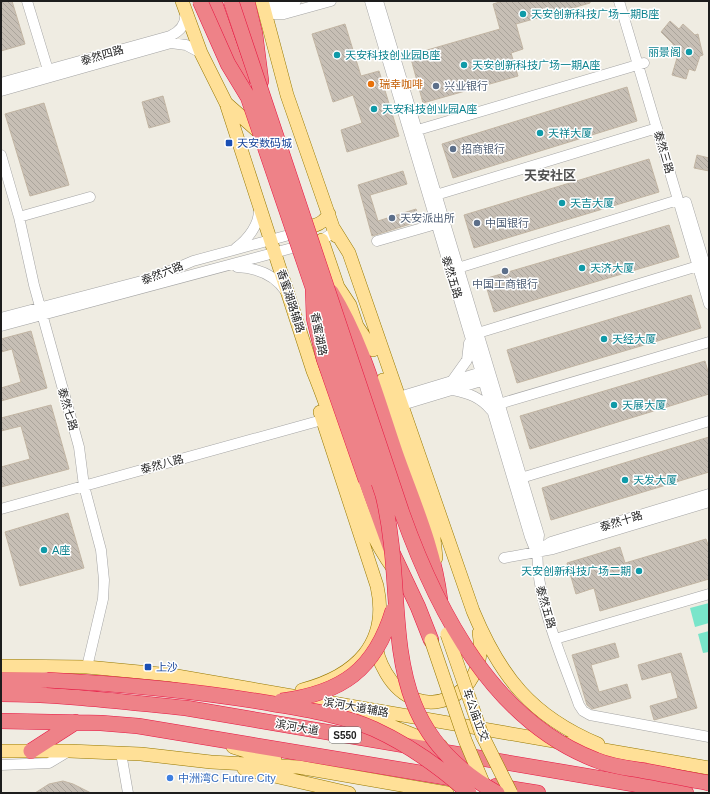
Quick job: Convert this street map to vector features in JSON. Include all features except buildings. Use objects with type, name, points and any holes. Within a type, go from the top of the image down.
[{"type":"highway","points":[[200,1],[228,64],[255,94]]},
{"type":"highway","name":"香蜜湖路","points":[[214,1],[255,94]]},
{"type":"highway","name":"香蜜湖路","points":[[231,1],[255,94],[320,286],[353,332],[428,543],[437,580],[447,634]]},
{"type":"highway","points":[[247,1],[258,56],[255,94]]},
{"type":"highway","points":[[320,286],[383,495],[393,549],[395,599],[402,667],[416,709],[432,736],[452,760],[473,778],[497,793]]},
{"type":"highway","points":[[320,286],[413,545],[442,606],[457,633],[477,663],[497,688],[532,724],[552,739],[568,748],[598,761],[709,783]]},
{"type":"highway","name":"香蜜湖路","points":[[320,286],[314,318],[324,359],[392,552],[412,594],[431,640]]},
{"type":"highway","points":[[262,702],[296,699],[314,695],[349,680],[365,665],[379,645],[390,620],[395,599]]},
{"type":"highway","points":[[1,680],[48,680],[138,686],[262,702],[332,715],[373,729],[412,749],[436,765],[469,793]]},
{"type":"highway","name":"滨河大道","points":[[1,694],[97,699],[186,708],[686,793]]},
{"type":"highway","name":"S550","points":[[1,720],[76,722],[138,726],[182,732],[538,793]]},
{"type":"highway","points":[[31,751],[76,722]]},
{"type":"main road","name":"香蜜湖路辅路","points":[[184,5],[201,53],[226,103],[272,240],[313,371],[372,536],[382,553],[412,594]]},
{"type":"main road","points":[[263,7],[287,94],[329,214],[341,256],[428,512],[435,545],[437,580]]},
{"type":"main road","points":[[226,103],[263,135],[271,145],[279,162],[296,213],[301,222],[310,226],[318,225],[325,220],[329,214]]},
{"type":"main road","points":[[334,229],[349,253],[473,611],[489,647],[502,670],[517,689],[554,721],[576,734],[622,753]]},
{"type":"main road","points":[[322,240],[338,287],[350,304],[358,326],[373,350]]},
{"type":"main road","points":[[313,371],[318,405],[322,420],[377,586],[381,612],[376,635],[378,656],[383,668],[395,686],[413,699],[436,702],[448,698],[468,686],[478,667],[480,642],[473,611]]},
{"type":"main road","name":"车公庙立交","points":[[447,634],[482,735],[511,793]]},
{"type":"main road","points":[[277,693],[316,686],[333,679],[360,660],[376,635]]},
{"type":"main road","name":"车公庙立交","points":[[431,640],[465,740],[488,793]]},
{"type":"main road","name":"滨河大道辅路","points":[[1,666],[87,666],[171,675],[709,768]]},
{"type":"main road","points":[[334,703],[463,755]]},
{"type":"main road","points":[[182,732],[298,767]]},
{"type":"main road","points":[[1,751],[121,753],[211,762],[298,767],[447,793]]},
{"type":"main road","points":[[211,762],[310,785],[329,791],[349,793]]},
{"type":"main road","points":[[310,785],[356,777]]},
{"type":"main road","points":[[394,784],[413,793]]},
{"type":"street","points":[[27,1],[48,70]]},
{"type":"street","points":[[263,7],[281,5],[296,1]]},
{"type":"street","points":[[263,7],[284,14],[331,1]]},
{"type":"street","name":"泰然五路","points":[[370,1],[413,132],[436,195],[458,268],[473,334]]},
{"type":"street","name":"泰然五路","points":[[378,1],[436,224],[486,375],[499,404],[539,535],[536,552],[538,579],[555,639],[579,705],[586,713],[709,737]]},
{"type":"street","name":"泰然三路","points":[[619,1],[641,64],[709,278]]},
{"type":"street","name":"泰然三路","points":[[626,1],[657,128],[709,304]]},
{"type":"street","name":"泰然四路","points":[[1,83],[175,34],[184,24],[184,5]]},
{"type":"street","name":"泰然四路","points":[[1,91],[171,43],[186,45],[201,53]]},
{"type":"street","points":[[413,132],[641,64]]},
{"type":"street","points":[[436,195],[657,128]]},
{"type":"street","name":"泰然七路","points":[[1,155],[4,174],[19,217],[41,312],[79,447],[84,486],[101,550],[104,580],[103,599],[87,666]]},
{"type":"street","points":[[19,217],[90,197]]},
{"type":"street","points":[[233,250],[242,244],[254,229],[258,220],[258,200]]},
{"type":"street","points":[[458,268],[678,200]]},
{"type":"street","points":[[377,241],[436,224]]},
{"type":"street","name":"泰然六路","points":[[1,318],[41,312],[221,268],[322,240],[331,234],[334,229]]},
{"type":"street","name":"泰然六路","points":[[1,326],[41,312],[153,278],[193,261],[233,250],[304,231],[313,233],[322,240]]},
{"type":"street","points":[[453,385],[467,360],[473,334],[698,266]]},
{"type":"street","name":"泰然六路","points":[[221,268],[248,267],[260,270],[271,276],[284,288],[292,303]]},
{"type":"street","points":[[499,404],[709,342]]},
{"type":"street","points":[[400,401],[486,375]]},
{"type":"street","name":"泰然五路","points":[[486,375],[492,412],[530,538],[536,552]]},
{"type":"street","points":[[453,385],[473,395],[486,404],[492,412]]},
{"type":"street","name":"泰然八路","points":[[1,509],[322,420]]},
{"type":"street","points":[[521,478],[709,421]]},
{"type":"street","name":"泰然十路","points":[[536,552],[551,542],[709,494]]},
{"type":"street","name":"泰然十路","points":[[504,558],[553,549],[709,502]]},
{"type":"street","points":[[555,639],[709,594]]},
{"type":"street","points":[[1,765],[49,763],[69,751]]},
{"type":"street","points":[[121,753],[128,793]]},
{"type":"green space","points":[[709,603],[709,623],[695,627],[690,608]]},
{"type":"green space","points":[[709,631],[709,652],[703,653],[698,634]]},
{"type":"place","name":"天安创新科技广场一期B座","points":[[523,14]]},
{"type":"place","name":"丽景阁","points":[[689,52]]},
{"type":"place","name":"天安科技创业园B座","points":[[337,55]]},
{"type":"place","name":"天安创新科技广场一期A座","points":[[464,65]]},
{"type":"place","name":"瑞幸咖啡","points":[[371,84]]},
{"type":"place","name":"兴业银行","points":[[436,86]]},
{"type":"place","name":"天安科技创业园A座","points":[[374,109]]},
{"type":"place","name":"天祥大厦","points":[[540,133]]},
{"type":"place","name":"天安数码城","points":[[229,143]]},
{"type":"place","name":"招商银行","points":[[453,149]]},
{"type":"place","name":"天吉大厦","points":[[562,203]]},
{"type":"place","name":"天安派出所","points":[[392,218]]},
{"type":"place","name":"中国银行","points":[[477,223]]},
{"type":"place","name":"天济大厦","points":[[582,268]]},
{"type":"place","name":"中国工商银行","points":[[505,271]]},
{"type":"place","name":"天经大厦","points":[[604,339]]},
{"type":"place","name":"天展大厦","points":[[614,405]]},
{"type":"place","name":"天发大厦","points":[[625,480]]},
{"type":"place","name":"A座","points":[[44,550]]},
{"type":"place","name":"天安创新科技广场二期","points":[[639,571]]},
{"type":"place","name":"上沙","points":[[148,667]]},
{"type":"place","name":"中洲湾C Future City","points":[[170,778]]},
{"type":"district","name":"天安社区","points":[[550,175]]}]
